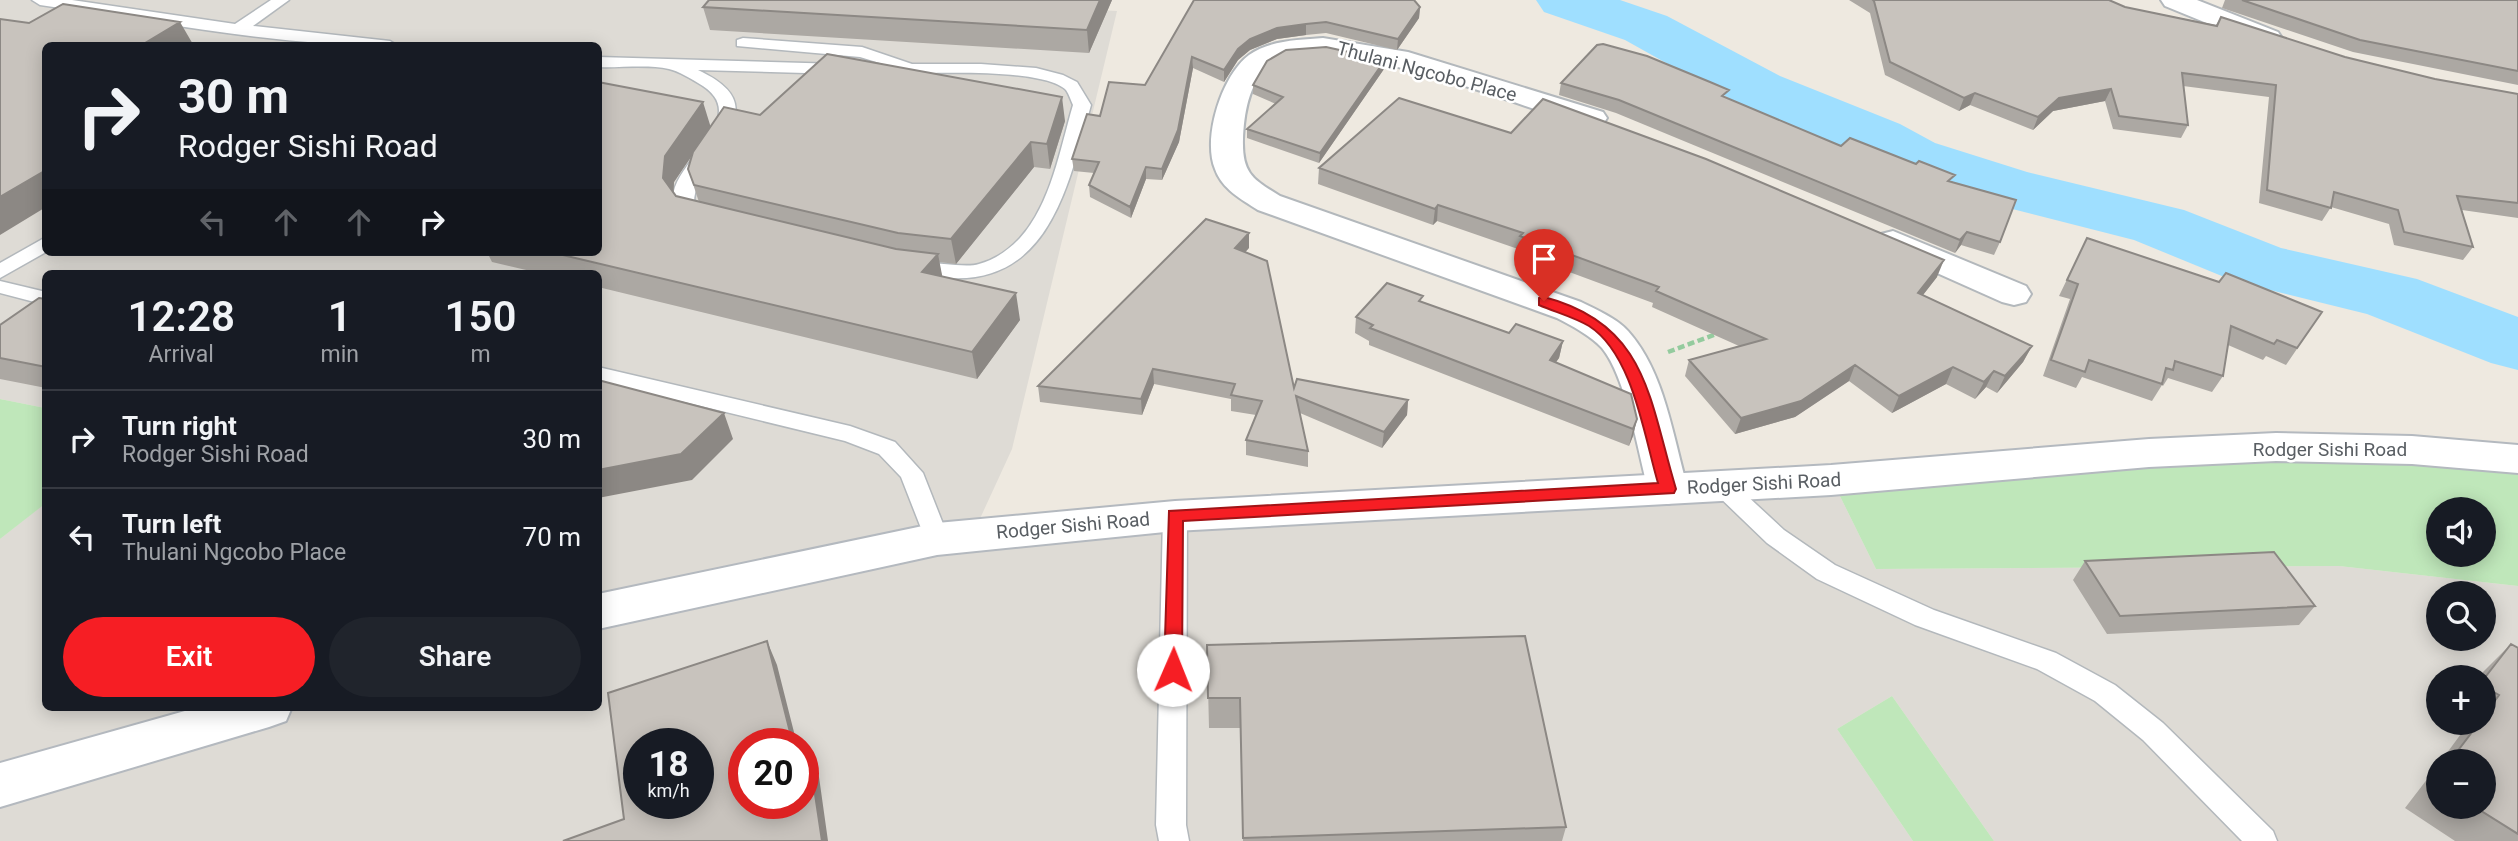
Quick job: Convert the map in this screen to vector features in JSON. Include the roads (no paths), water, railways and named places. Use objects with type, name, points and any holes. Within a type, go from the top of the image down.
[{"type":"street","points":[[2174,0],[2299,48]]},
{"type":"street","name":"Thulani Ngcobo Place","points":[[1616,126],[1429,68],[1346,46],[1304,44],[1280,49],[1261,58],[1245,73],[1230,108],[1226,158],[1231,175],[1269,203],[1569,310],[1594,323],[1616,341],[1631,366],[1668,489]]},
{"type":"street","points":[[1870,232],[2014,293]]},
{"type":"street","name":"Rodger Sishi Road","points":[[602,611],[937,539],[1175,516],[1722,486],[2149,453],[2276,447],[2412,450],[2518,459]]},
{"type":"street","points":[[0,785],[255,711]]},
{"type":"lane","points":[[40,0],[341,42]]},
{"type":"lane","points":[[238,29],[281,0]]},
{"type":"lane","points":[[743,43],[862,52],[917,70]]},
{"type":"lane","points":[[602,62],[676,66],[1025,71],[1053,77],[1071,86],[1082,104],[1049,210],[1028,240],[1000,263],[984,269],[956,273],[890,264]]},
{"type":"lane","points":[[676,66],[713,85],[726,99],[727,117],[692,172],[681,196],[684,208],[693,216],[721,224]]},
{"type":"lane","points":[[0,272],[42,246]]},
{"type":"lane","points":[[0,287],[42,298]]},
{"type":"lane","points":[[602,375],[850,434],[887,448],[911,473],[937,539]]},
{"type":"lane","points":[[1722,486],[1777,538],[1810,562],[1855,586],[1940,624],[2019,650],[2079,676],[2108,695],[2167,746],[2262,841]]},
{"type":"lane","points":[[1174,841],[1171,825],[1175,516]]},
{"type":"waterway","points":[[1564,0],[1646,28],[1758,89],[1877,138],[1912,157],[2005,187],[2159,225],[2260,265],[2391,296],[2518,345]]}]
